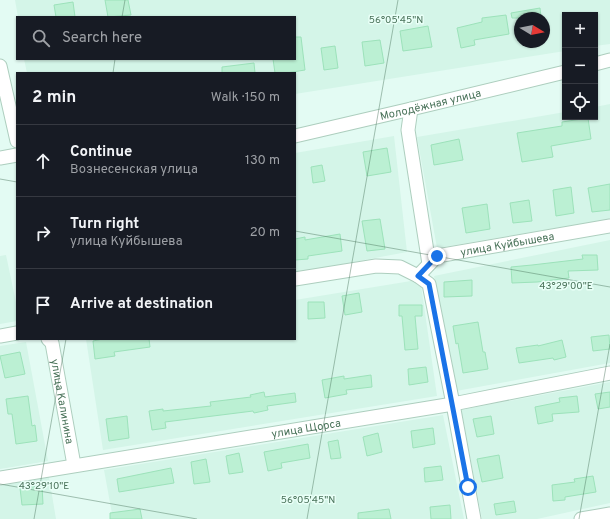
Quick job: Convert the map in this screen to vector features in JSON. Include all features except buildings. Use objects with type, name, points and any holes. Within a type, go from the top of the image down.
[{"type":"street","points":[[598,63],[610,60]]},
{"type":"street","points":[[0,66],[16,137]]},
{"type":"street","name":"Молодёжная улица","points":[[296,136],[562,73]]},
{"type":"street","points":[[411,109],[408,130],[429,264]]},
{"type":"street","points":[[0,158],[16,155]]},
{"type":"street","name":"улица Куйбышева","points":[[418,276],[437,256],[610,226]]},
{"type":"street","points":[[296,279],[376,266],[400,268],[418,276],[429,284],[474,519]]},
{"type":"street","points":[[0,336],[16,333]]},
{"type":"street","name":"улица Калинина","points":[[49,340],[52,343],[74,465]]},
{"type":"street","name":"улица Щорса","points":[[0,478],[453,404],[610,373]]},
{"type":"street","points":[[581,519],[610,514]]},
{"type":"shaded area","points":[[15,0],[610,0],[610,44],[598,46],[598,12],[562,12],[562,51],[296,94],[296,72],[27,72],[24,60],[296,60],[296,16],[18,16]]},
{"type":"shaded area","points":[[610,104],[610,219],[437,248],[417,137],[562,113],[562,120],[598,120],[598,106]]},
{"type":"shaded area","points":[[394,136],[407,252],[296,273],[296,153]]},
{"type":"shaded area","points":[[610,240],[610,363],[456,391],[434,276]]},
{"type":"shaded area","points":[[6,255],[16,302],[16,321],[0,324],[0,256]]},
{"type":"shaded area","points":[[411,281],[421,285],[437,396],[103,450],[86,340],[296,340],[296,300]]},
{"type":"shaded area","points":[[26,342],[48,461],[0,469],[0,346]]},
{"type":"shaded area","points":[[610,382],[610,503],[537,519],[482,519],[461,410]]},
{"type":"shaded area","points":[[443,415],[464,519],[113,519],[104,470]]},
{"type":"shaded area","points":[[49,477],[56,519],[0,519],[0,486]]},
{"type":"route","points":[[437,256],[418,276],[429,284],[468,487]]}]
